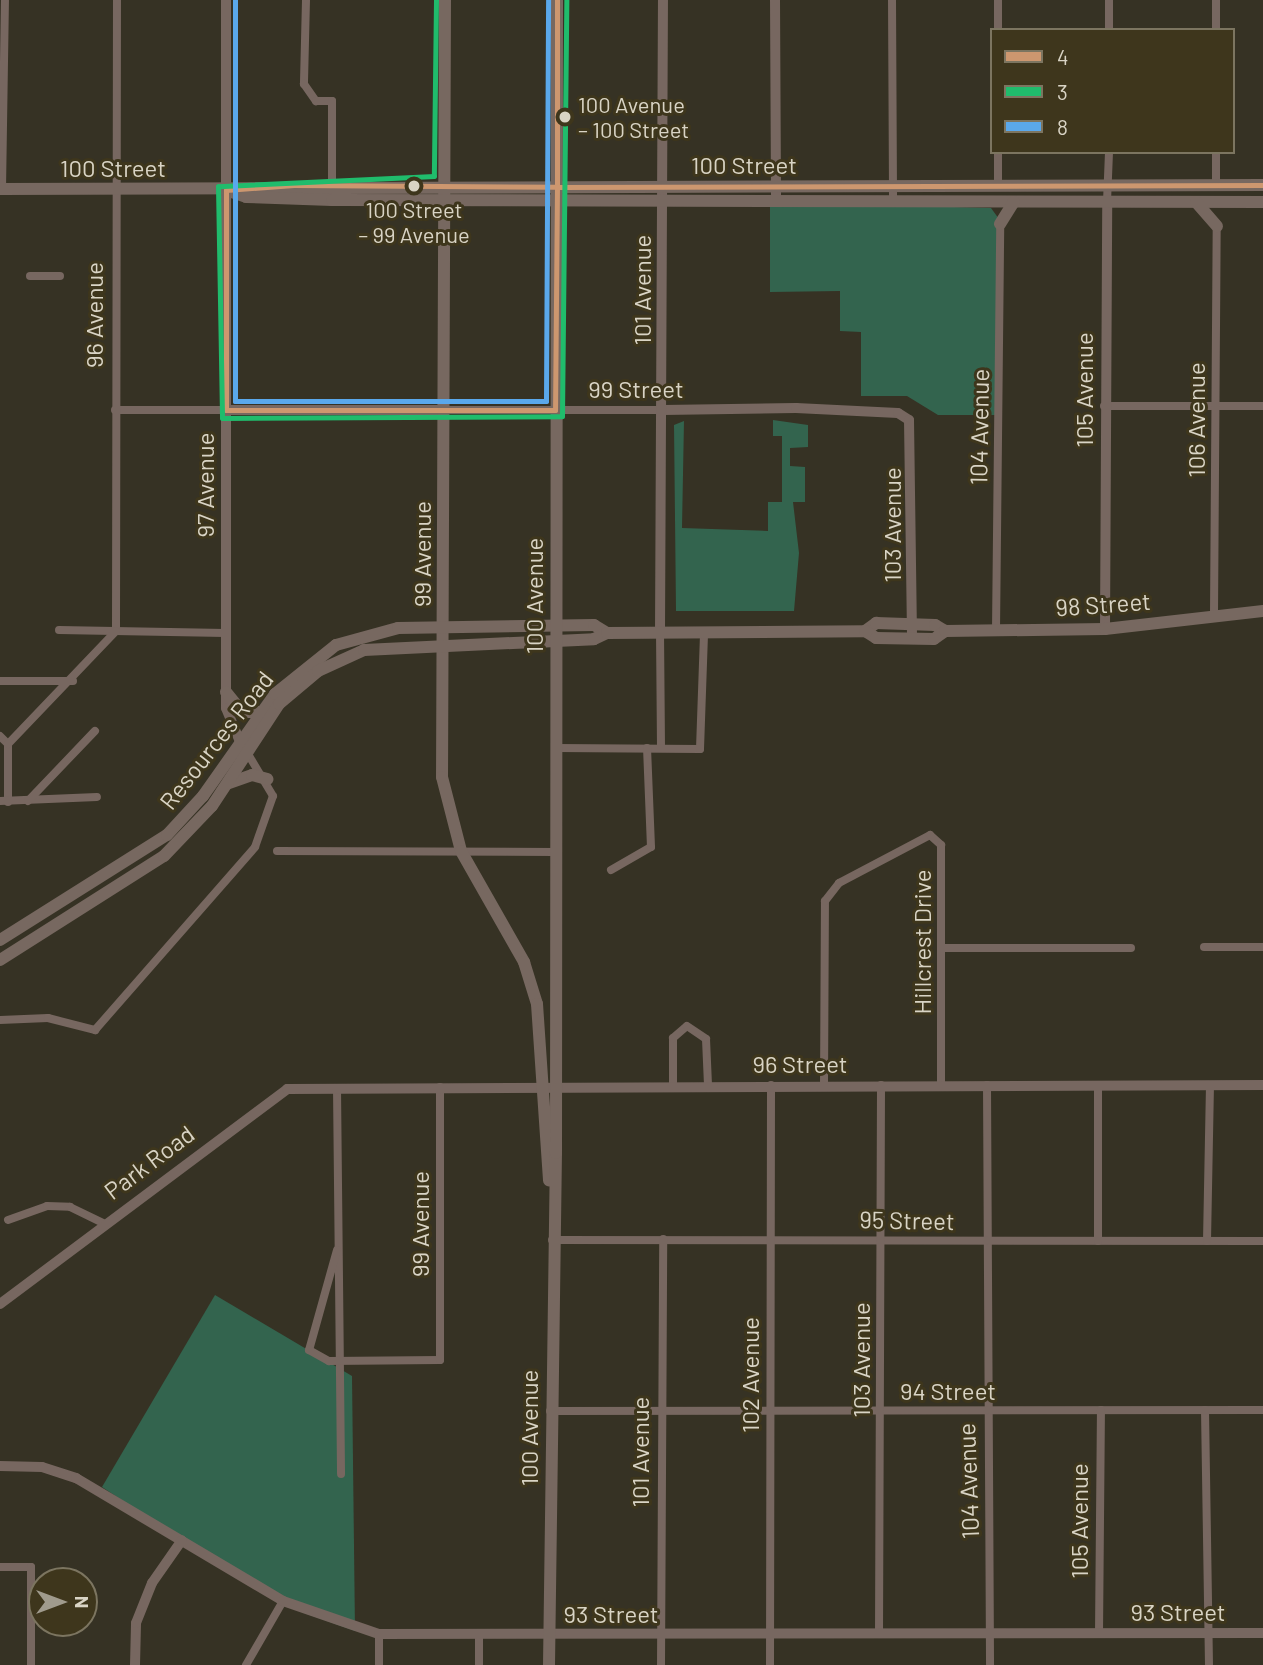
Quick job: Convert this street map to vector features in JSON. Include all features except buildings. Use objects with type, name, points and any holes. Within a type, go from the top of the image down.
[{"type":"main road","name":"99 Avenue","points":[[444,0],[442,777],[461,851],[530,981],[540,1029],[540,1086]]},
{"type":"main road","name":"100 Avenue","points":[[548,1665],[551,1192],[556,1085],[556,0]]},
{"type":"main road","name":"100 Street","points":[[1,190],[226,190],[443,185],[1263,185]]},
{"type":"main road","points":[[956,202],[991,193],[998,185]]},
{"type":"main road","points":[[1162,201],[1208,193],[1216,186]]},
{"type":"main road","name":"100 Street","points":[[226,190],[246,197],[332,200],[1263,202]]},
{"type":"main road","points":[[418,200],[442,227]]},
{"type":"main road","points":[[985,203],[1000,224],[1014,202]]},
{"type":"main road","points":[[1196,202],[1217,226],[1231,203]]},
{"type":"main road","name":"98 Street","points":[[864,631],[876,623],[912,624],[945,631],[1105,629],[1213,614],[1263,611]]},
{"type":"main road","name":"98 Street","points":[[443,627],[594,625],[607,633]]},
{"type":"main road","name":"Resources Road","points":[[0,960],[151,865],[197,824],[229,783],[260,712],[296,671],[336,645],[376,631],[443,627]]},
{"type":"main road","name":"98 Street","points":[[442,641],[555,639],[607,633],[864,631],[876,638],[934,639],[945,631]]},
{"type":"main road","name":"Resources Road","points":[[0,940],[167,835],[244,749],[279,704],[318,671],[364,650],[442,641]]},
{"type":"main road","points":[[226,692],[242,712],[260,712]]},
{"type":"main road","points":[[229,783],[252,775],[267,779]]},
{"type":"main road","name":"100 Avenue","points":[[540,1086],[551,1192]]},
{"type":"street","points":[[1,190],[5,0]]},
{"type":"street","name":"96 Avenue","points":[[116,631],[117,0]]},
{"type":"street","name":"97 Avenue","points":[[226,0],[226,692],[228,722],[244,749]]},
{"type":"street","points":[[306,0],[304,84],[316,100],[332,101],[332,200]]},
{"type":"street","name":"101 Avenue","points":[[661,748],[663,0]]},
{"type":"street","points":[[775,0],[776,202]]},
{"type":"street","points":[[892,0],[892,202]]},
{"type":"street","points":[[998,0],[998,28]]},
{"type":"street","points":[[1109,0],[1109,28]]},
{"type":"street","points":[[1216,0],[1216,28]]},
{"type":"street","points":[[998,154],[998,185]]},
{"type":"street","name":"105 Avenue","points":[[1105,629],[1104,406],[1110,154]]},
{"type":"street","points":[[1216,154],[1216,186]]},
{"type":"street","name":"104 Avenue","points":[[996,630],[1000,224]]},
{"type":"street","name":"106 Avenue","points":[[1213,614],[1217,226]]},
{"type":"street","points":[[30,276],[60,276]]},
{"type":"street","points":[[1104,406],[1263,406]]},
{"type":"street","name":"99 Street","points":[[115,410],[663,410],[904,415]]},
{"type":"street","name":"103 Avenue","points":[[904,415],[913,429],[912,638]]},
{"type":"street","points":[[59,630],[225,633]]},
{"type":"street","points":[[97,797],[4,802],[9,744],[73,681],[116,631]]},
{"type":"street","points":[[557,748],[701,749],[704,632]]},
{"type":"street","points":[[0,681],[73,681]]},
{"type":"street","points":[[28,801],[95,731]]},
{"type":"street","points":[[0,736],[9,744]]},
{"type":"street","points":[[611,870],[650,847],[647,748]]},
{"type":"street","points":[[0,1020],[48,1018],[95,1030],[255,847],[272,809],[267,779],[244,749]]},
{"type":"street","name":"Hillcrest Drive","points":[[824,1085],[825,901],[839,883],[930,835],[941,845],[941,1085]]},
{"type":"street","points":[[277,851],[555,852]]},
{"type":"street","points":[[1204,947],[1263,947]]},
{"type":"street","points":[[941,948],[1130,948]]},
{"type":"street","points":[[673,1086],[673,1038],[687,1026],[706,1039],[708,1085]]},
{"type":"street","name":"96 Street","points":[[337,1088],[556,1085],[1263,1085]]},
{"type":"street","name":"102 Avenue","points":[[770,1665],[771,1085]]},
{"type":"street","name":"103 Avenue","points":[[879,1634],[882,1411],[881,1085]]},
{"type":"street","name":"104 Avenue","points":[[987,1085],[989,1242],[986,1410],[990,1665]]},
{"type":"street","points":[[1098,1085],[1098,1241]]},
{"type":"street","points":[[1208,1241],[1210,1085]]},
{"type":"street","name":"99 Avenue","points":[[338,1361],[440,1360],[440,1087]]},
{"type":"street","points":[[337,1088],[341,1474]]},
{"type":"street","name":"Park Road","points":[[0,1304],[277,1090],[337,1088]]},
{"type":"street","points":[[8,1220],[47,1206],[70,1207],[103,1223]]},
{"type":"street","name":"95 Street","points":[[551,1240],[881,1238],[989,1242],[1263,1241]]},
{"type":"street","name":"101 Avenue","points":[[661,1665],[663,1240]]},
{"type":"street","points":[[337,1250],[309,1350],[338,1361]]},
{"type":"street","name":"105 Avenue","points":[[1099,1633],[1101,1410]]},
{"type":"street","points":[[1205,1410],[1209,1665]]},
{"type":"street","name":"94 Street","points":[[550,1411],[770,1413],[1263,1410]]},
{"type":"street","name":"93 Street","points":[[0,1466],[42,1467],[76,1478],[284,1601],[379,1634],[1263,1633]]},
{"type":"street","points":[[135,1665],[136,1623],[152,1583],[182,1539]]},
{"type":"street","points":[[0,1567],[31,1567],[31,1665]]},
{"type":"street","points":[[246,1665],[284,1601]]},
{"type":"street","points":[[379,1634],[379,1665]]},
{"type":"street","points":[[478,1665],[479,1635]]},
{"type":"green space","points":[[770,202],[991,208],[999,219],[998,415],[938,415],[907,396],[861,396],[861,332],[840,331],[840,291],[770,292]]},
{"type":"green space","points":[[773,420],[808,425],[808,447],[790,448],[790,466],[805,467],[805,502],[793,502],[799,553],[794,611],[676,611],[674,425],[684,421],[682,528],[768,531],[768,502],[782,502],[782,436],[773,436]]},
{"type":"green space","points":[[215,1295],[352,1376],[355,1631],[279,1604],[102,1487]]},
{"type":"transit line","name":"8","points":[[235,0],[235,401],[546,401],[548,0]]},
{"type":"transit line","name":"3","points":[[436,0],[434,176],[218,186],[222,418],[562,416],[566,0]]},
{"type":"transit line","name":"4","points":[[557,0],[557,187]]},
{"type":"transit line","name":"4","points":[[294,185],[557,187],[555,410],[226,410],[226,190],[294,185]]},
{"type":"transit line","name":"4","points":[[557,187],[1263,185]]},
{"type":"place","name":"100 Avenue – 100 Street","points":[[565,117]]},
{"type":"place","name":"100 Street – 99 Avenue","points":[[414,186]]}]
